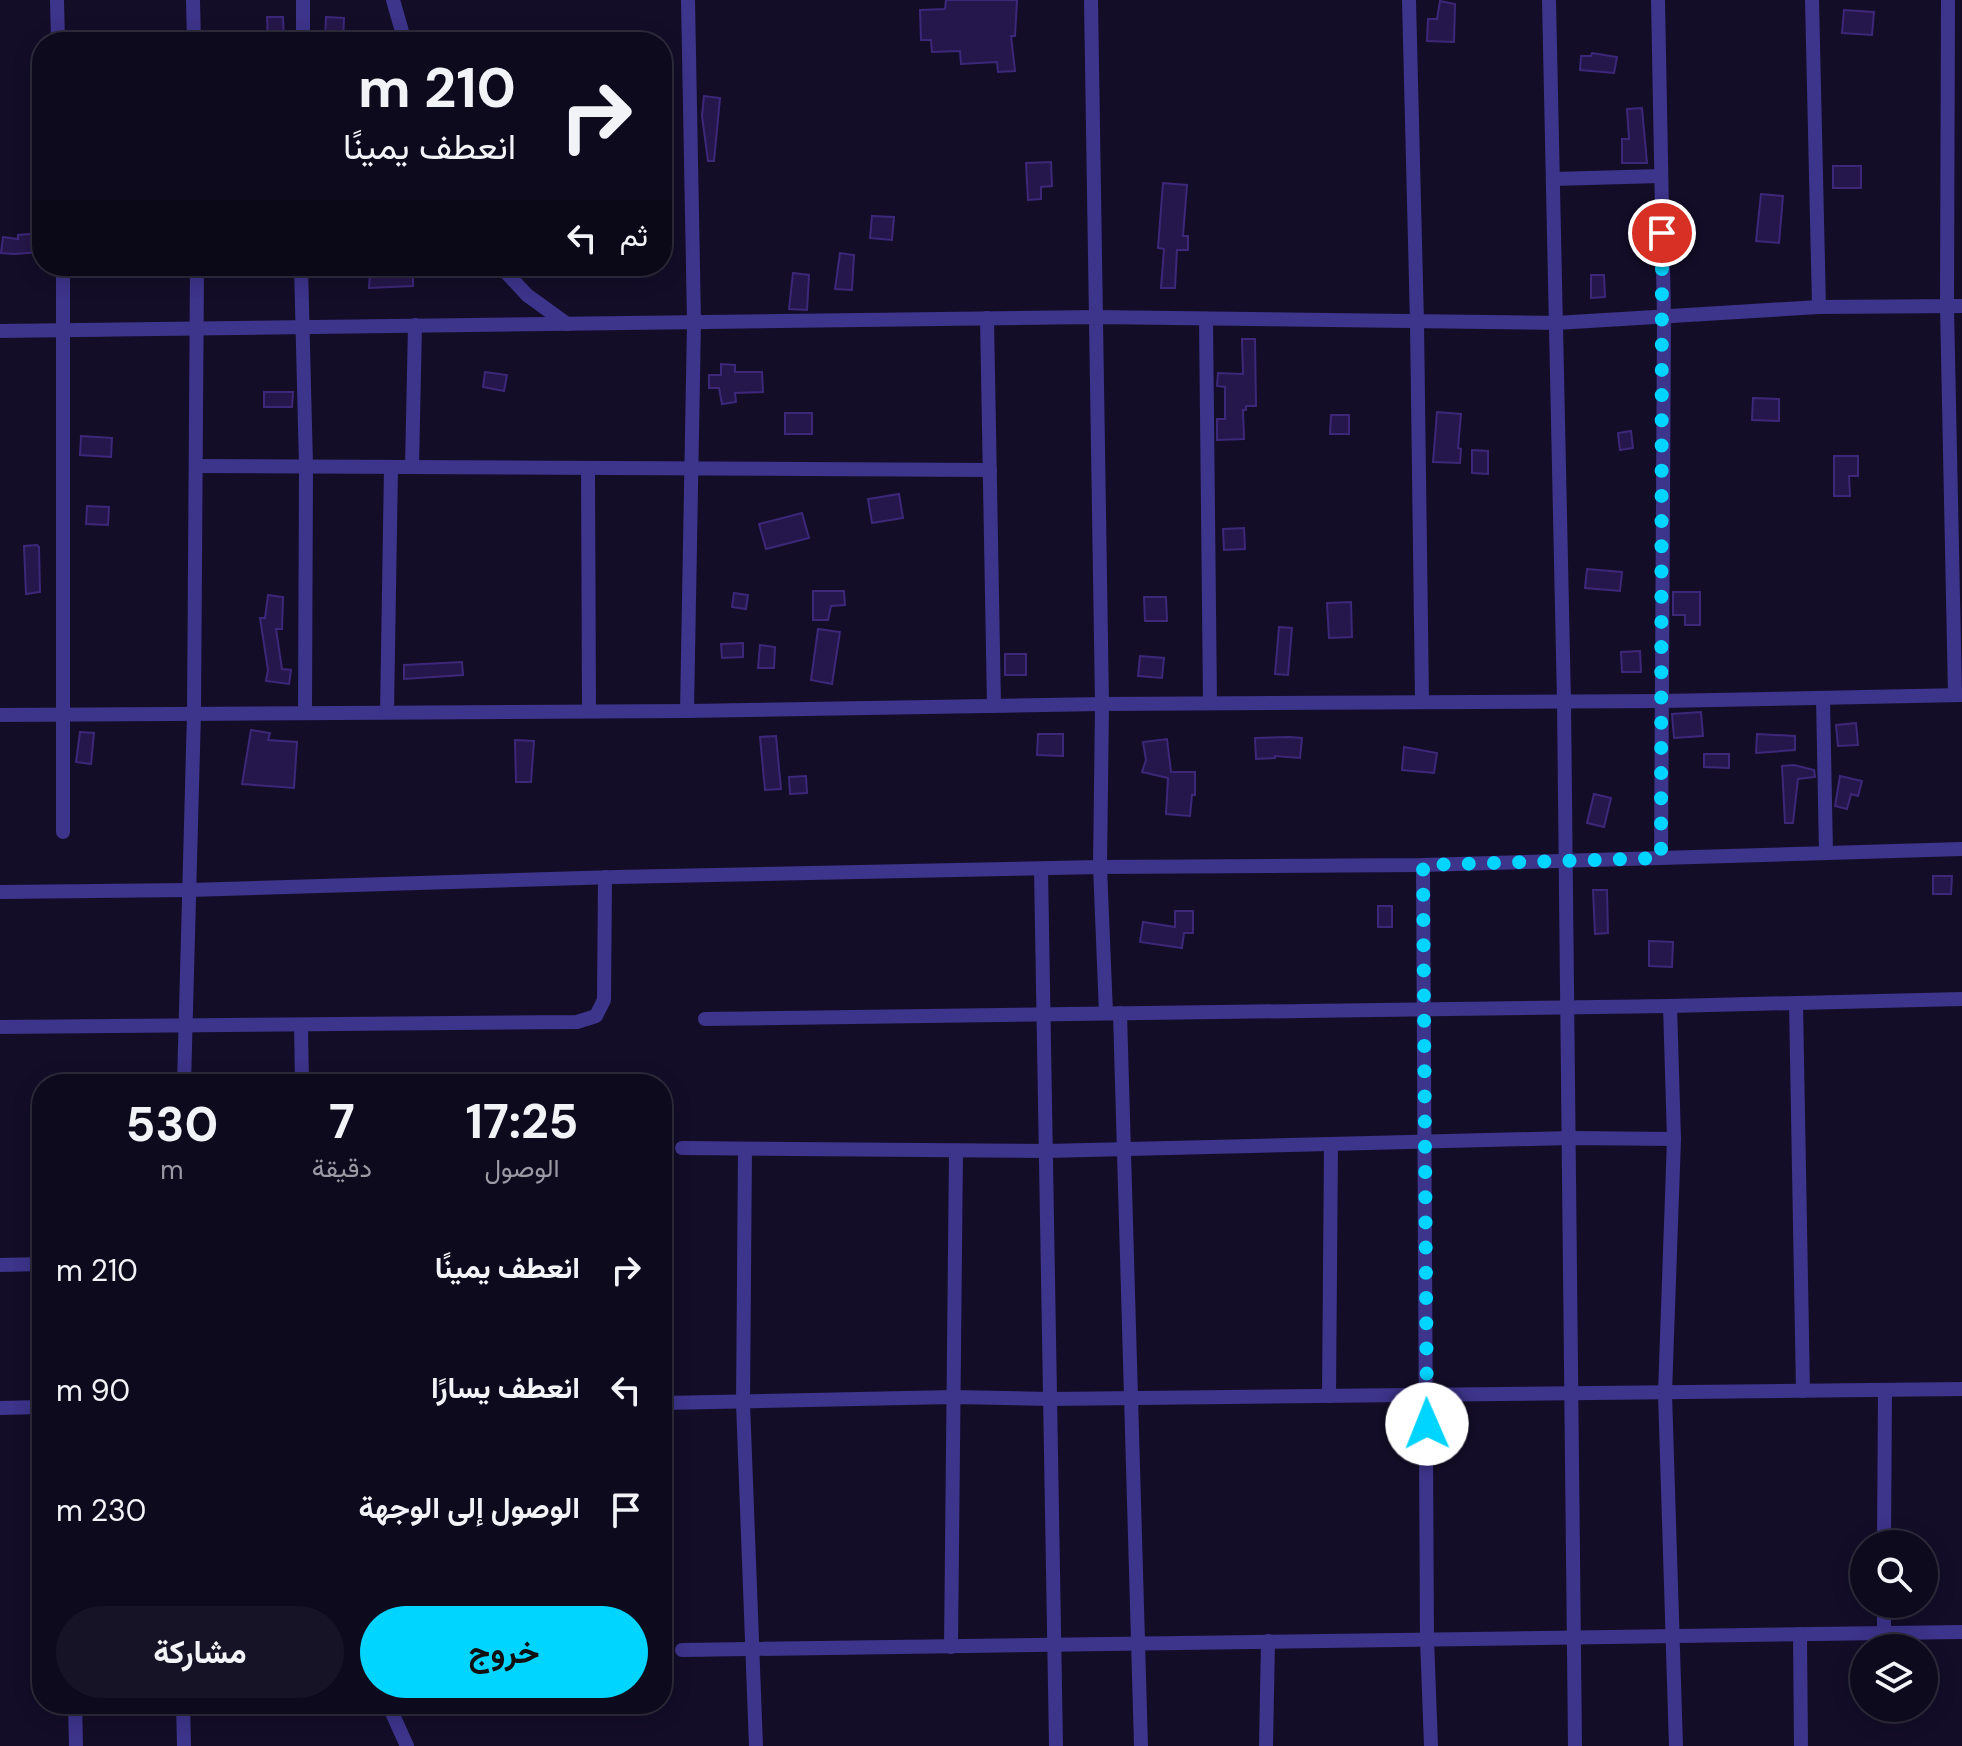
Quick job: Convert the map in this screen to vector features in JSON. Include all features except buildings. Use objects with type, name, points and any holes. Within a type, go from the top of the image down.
[{"type":"street","points":[[57,0],[58,32]]},
{"type":"street","points":[[193,0],[194,32]]},
{"type":"street","points":[[303,0],[303,32]]},
{"type":"street","points":[[393,0],[402,32]]},
{"type":"street","points":[[687,711],[694,322],[688,0]]},
{"type":"street","points":[[1091,0],[1102,704],[1100,867],[1126,1149],[1141,1746]]},
{"type":"street","points":[[1409,0],[1422,701]]},
{"type":"street","points":[[1549,0],[1564,702],[1575,1746]]},
{"type":"street","points":[[1658,0],[1664,318],[1661,858]]},
{"type":"street","points":[[1812,0],[1819,307]]},
{"type":"street","points":[[0,715],[687,711],[1958,695],[1948,0]]},
{"type":"street","points":[[1553,179],[1661,176]]},
{"type":"street","points":[[63,276],[63,832]]},
{"type":"street","points":[[184,1074],[194,713],[197,276]]},
{"type":"street","points":[[301,276],[306,466],[305,712]]},
{"type":"street","points":[[509,276],[527,295],[567,324]]},
{"type":"street","points":[[0,331],[1095,317],[1556,323],[1819,307],[1954,306]]},
{"type":"street","points":[[987,318],[994,706]]},
{"type":"street","points":[[1206,319],[1210,703]]},
{"type":"street","points":[[412,467],[415,325]]},
{"type":"street","points":[[197,466],[990,470]]},
{"type":"street","points":[[387,712],[391,467]]},
{"type":"street","points":[[588,468],[589,711]]},
{"type":"street","points":[[1823,698],[1826,853]]},
{"type":"street","points":[[0,892],[1100,867],[1423,865],[1962,849]]},
{"type":"street","points":[[1423,865],[1427,1639],[1431,1746]]},
{"type":"street","points":[[1041,869],[1056,1746]]},
{"type":"street","points":[[0,1027],[577,1022],[596,1016],[604,1000],[605,877]]},
{"type":"street","points":[[705,1019],[1962,999]]},
{"type":"street","points":[[1796,1003],[1803,1391]]},
{"type":"street","points":[[1670,1006],[1674,1139],[1665,1393],[1676,1746]]},
{"type":"street","points":[[301,1025],[302,1074]]},
{"type":"street","points":[[682,1148],[1046,1151],[1570,1138],[1674,1139]]},
{"type":"street","points":[[1329,1396],[1331,1144]]},
{"type":"street","points":[[745,1149],[743,1403],[756,1746]]},
{"type":"street","points":[[951,1647],[956,1151]]},
{"type":"street","points":[[0,1265],[32,1264]]},
{"type":"street","points":[[672,1403],[953,1397],[1050,1399],[1962,1389]]},
{"type":"street","points":[[1884,1530],[1885,1390]]},
{"type":"street","points":[[0,1408],[32,1407]]},
{"type":"street","points":[[1884,1618],[1884,1633]]},
{"type":"street","points":[[682,1650],[1962,1632]]},
{"type":"street","points":[[1800,1634],[1801,1746]]},
{"type":"street","points":[[1266,1746],[1268,1641]]},
{"type":"street","points":[[75,1714],[76,1746]]},
{"type":"street","points":[[183,1714],[184,1746]]},
{"type":"street","points":[[393,1714],[407,1746]]},
{"type":"route","points":[[1427,1424],[1423,865],[1661,858],[1662,233]]}]
